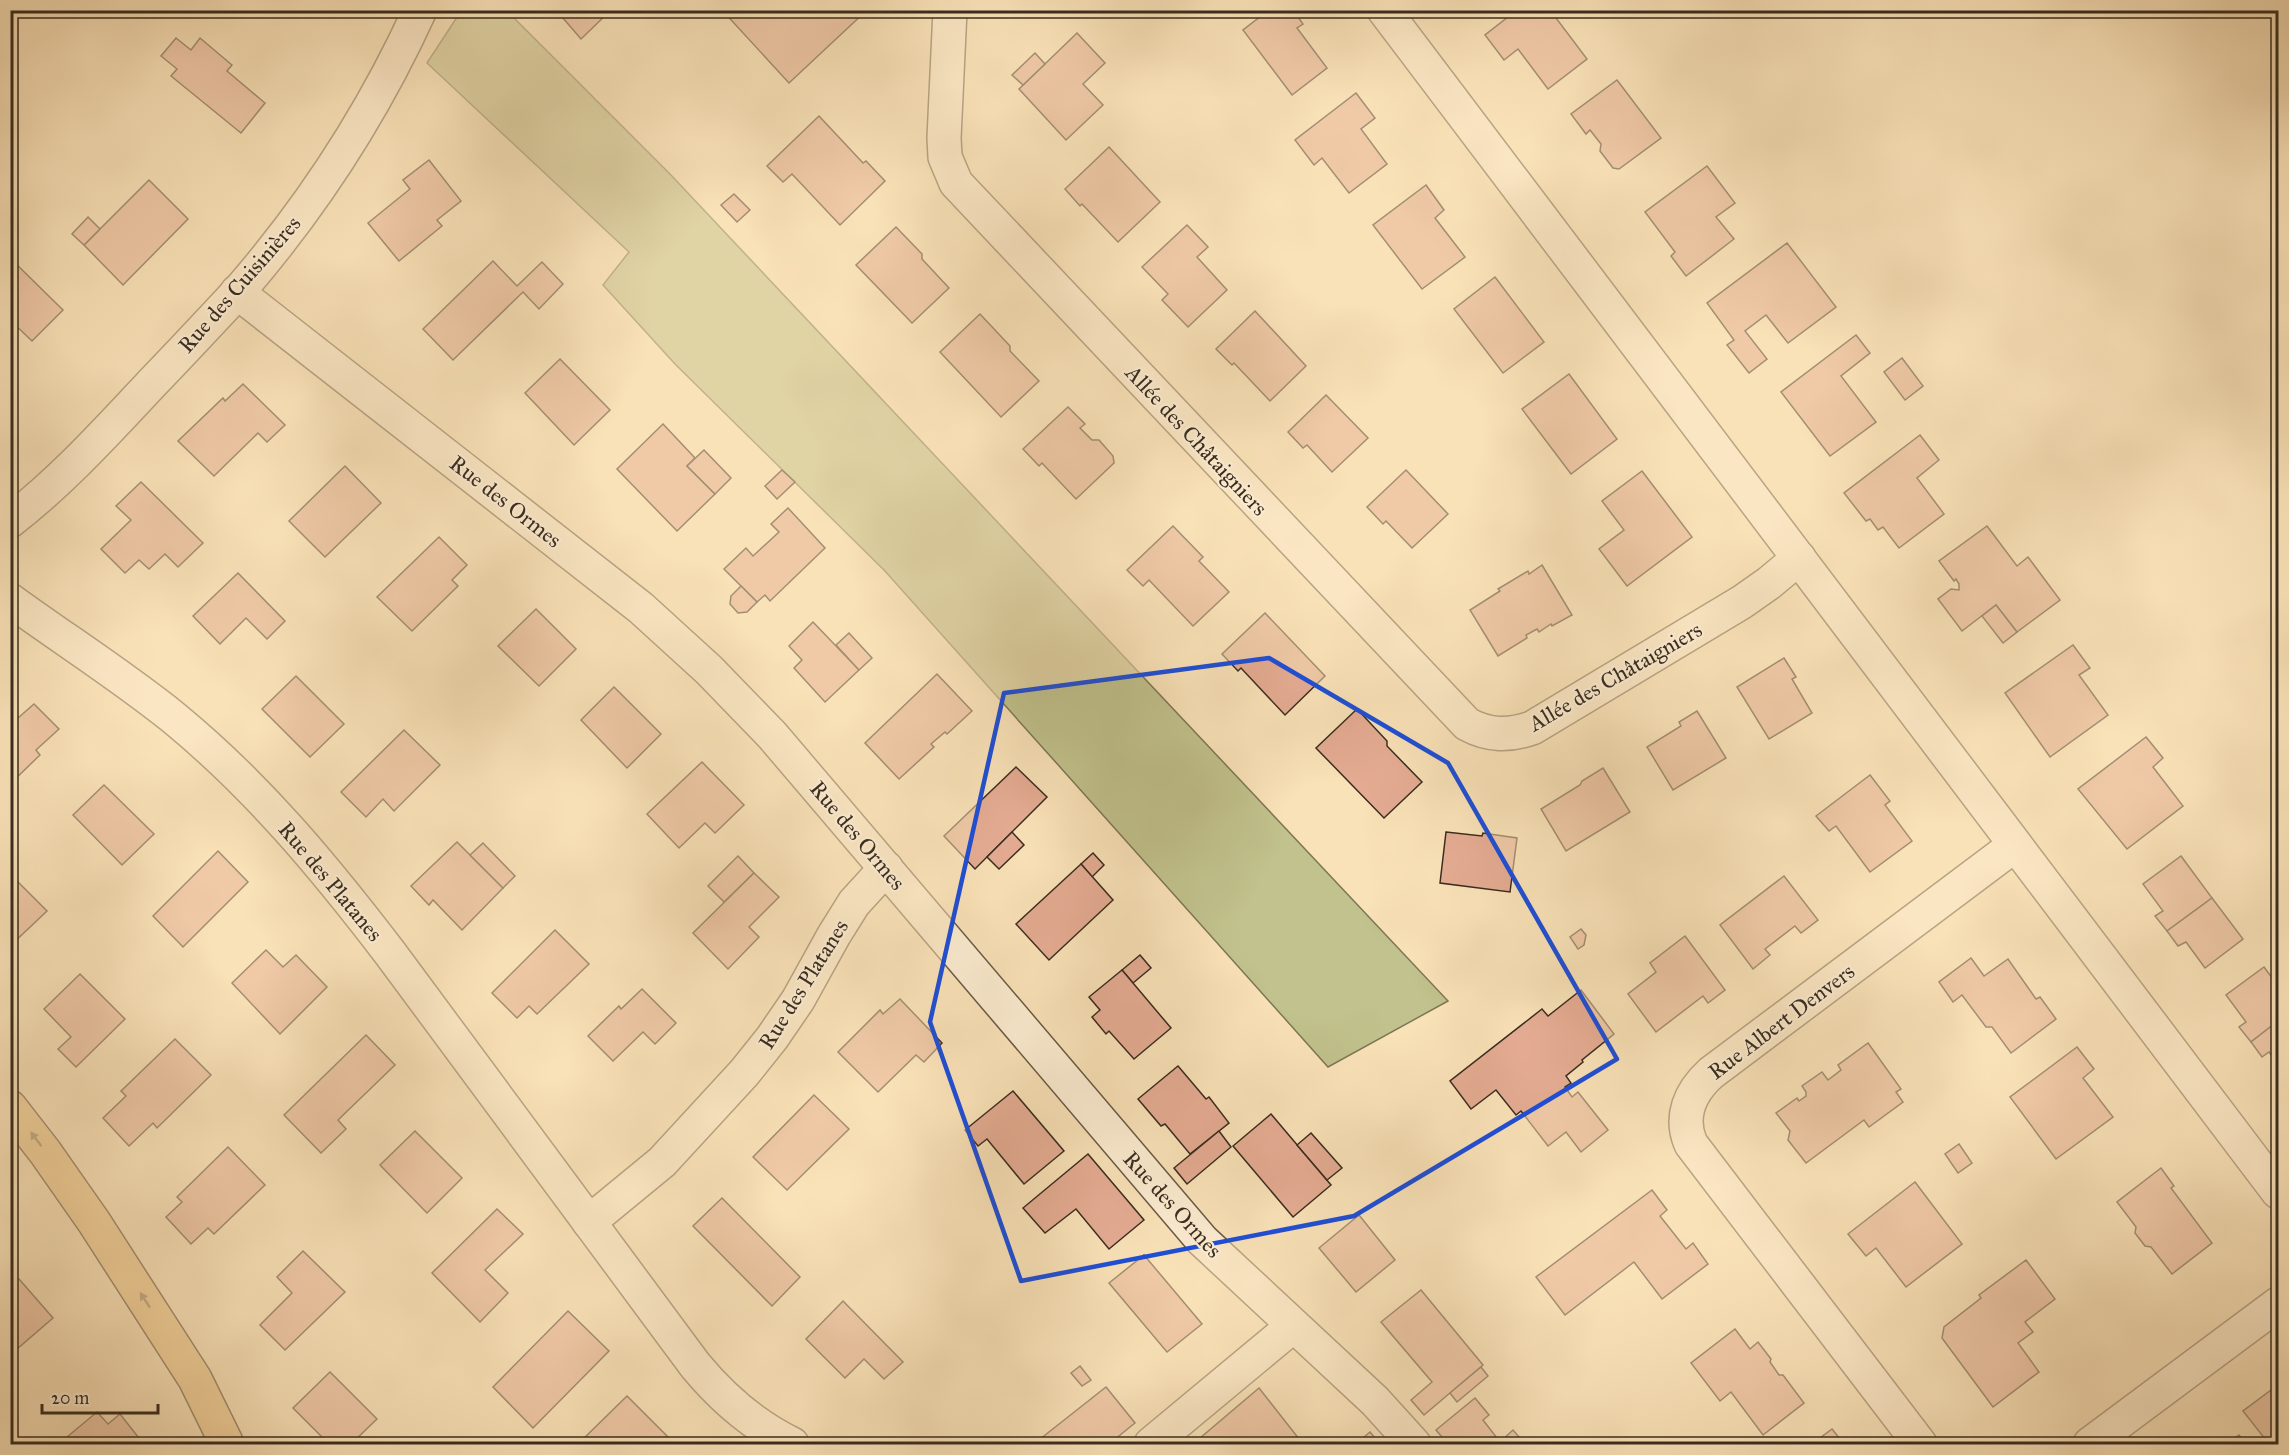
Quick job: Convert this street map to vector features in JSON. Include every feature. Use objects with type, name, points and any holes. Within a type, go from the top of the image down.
[{"type":"main road","points":[[10,1107],[58,1169],[195,1379],[226,1444]]},
{"type":"main road","points":[[10,1144],[51,1198],[179,1390],[193,1409],[226,1444]]},
{"type":"street","name":"Rue des Cuisinières","points":[[10,521],[84,454],[237,292],[314,195],[351,142],[379,94],[420,10]]},
{"type":"street","name":"Allée des Châtaigniers","points":[[950,10],[944,148],[948,166],[956,183],[1467,724],[1477,730],[1498,735],[1532,728],[1742,602],[1799,558]]},
{"type":"street","points":[[1384,10],[2278,1192]]},
{"type":"street","name":"Rue des Ormes","points":[[237,292],[594,570],[662,626],[709,670],[772,735],[1202,1240],[1387,1412],[1414,1444]]},
{"type":"street","name":"Rue des Platanes","points":[[10,600],[175,719],[292,830],[384,945],[695,1365],[719,1393],[748,1419],[792,1444]]},
{"type":"street","name":"Rue Albert Denvers","points":[[1920,1444],[1691,1144],[1687,1136],[1686,1116],[1696,1088],[1710,1072],[2015,845]]},
{"type":"street","name":"Rue des Platanes","points":[[589,1222],[662,1162],[744,1074],[798,1000],[854,903],[886,868]]},
{"type":"street","points":[[2090,1444],[2278,1304]]},
{"type":"street","points":[[1151,1444],[1293,1326]]},
{"type":"highlighted area","points":[[1269,658],[1448,763],[1617,1059],[1354,1216],[1021,1281],[930,1022],[1004,693]]},
{"type":"green space","points":[[461,11],[507,11],[670,174],[1448,1001],[1328,1067],[884,570],[675,364],[603,285],[629,252],[427,63]]},
{"type":"building","points":[[556,10],[611,10],[581,39]]},
{"type":"building","points":[[722,10],[867,10],[789,83]]},
{"type":"building","points":[[1269,10],[1293,10],[1303,24],[1297,28],[1327,68],[1292,95],[1243,30]]},
{"type":"building","points":[[1517,10],[1550,10],[1587,59],[1548,89],[1518,49],[1504,60],[1485,35]]},
{"type":"building","points":[[1077,33],[1105,63],[1083,84],[1103,105],[1066,140],[1019,89]]},
{"type":"building","points":[[176,38],[191,50],[200,38],[232,65],[227,71],[265,103],[241,133],[171,76],[177,69],[161,56]]},
{"type":"building","points":[[1035,53],[1045,64],[1023,85],[1012,75]]},
{"type":"building","points":[[1617,80],[1661,138],[1619,169],[1613,168],[1600,151],[1601,144],[1590,130],[1586,134],[1571,114]]},
{"type":"building","points":[[1356,93],[1375,118],[1361,129],[1387,164],[1349,193],[1322,158],[1314,165],[1295,140]]},
{"type":"building","points":[[819,116],[863,163],[866,161],[885,181],[840,225],[792,174],[783,182],[767,166]]},
{"type":"building","points":[[1109,147],[1160,202],[1118,242],[1065,189]]},
{"type":"building","points":[[429,160],[461,201],[437,220],[442,226],[399,261],[368,223],[410,189],[403,180]]},
{"type":"building","points":[[1707,166],[1735,203],[1716,217],[1734,239],[1686,276],[1671,256],[1675,252],[1645,212]]},
{"type":"building","points":[[149,180],[188,219],[123,285],[84,245]]},
{"type":"building","points":[[1426,185],[1444,210],[1435,218],[1465,257],[1422,289],[1373,225]]},
{"type":"building","points":[[734,194],[750,210],[737,222],[721,205]]},
{"type":"building","points":[[88,217],[100,229],[84,245],[72,234]]},
{"type":"building","points":[[1187,225],[1208,247],[1197,257],[1227,290],[1188,327],[1162,300],[1168,294],[1142,267]]},
{"type":"building","points":[[896,227],[922,254],[922,259],[949,288],[912,323],[856,265]]},
{"type":"building","points":[[1787,243],[1836,307],[1788,343],[1766,315],[1745,331],[1767,359],[1749,373],[1727,345],[1734,340],[1707,303]]},
{"type":"building","points":[[10,258],[63,310],[32,341],[10,320]]},
{"type":"building","points":[[493,261],[517,286],[542,262],[563,284],[539,309],[523,292],[453,360],[423,329]]},
{"type":"building","points":[[1495,277],[1544,342],[1503,373],[1454,309]]},
{"type":"building","points":[[1255,311],[1306,366],[1270,401],[1234,363],[1232,365],[1216,349]]},
{"type":"building","points":[[980,314],[1010,346],[1010,351],[1039,381],[1001,417],[940,352]]},
{"type":"building","points":[[1856,335],[1870,353],[1841,376],[1876,422],[1830,456],[1781,392]]},
{"type":"building","points":[[1902,358],[1923,386],[1905,400],[1884,372]]},
{"type":"building","points":[[560,359],[610,410],[574,445],[525,393]]},
{"type":"building","points":[[1569,374],[1617,439],[1571,474],[1522,409]]},
{"type":"building","points":[[243,384],[285,425],[267,442],[258,433],[214,476],[178,441],[223,398],[225,401]]},
{"type":"building","points":[[1326,395],[1368,438],[1332,472],[1307,445],[1303,448],[1288,432]]},
{"type":"building","points":[[1068,407],[1085,424],[1080,428],[1092,440],[1099,440],[1113,456],[1114,463],[1076,499],[1042,463],[1039,466],[1023,449]]},
{"type":"building","points":[[663,424],[695,458],[687,466],[715,494],[677,531],[617,469]]},
{"type":"building","points":[[1920,435],[1939,460],[1917,478],[1944,514],[1899,548],[1883,527],[1878,530],[1870,519],[1866,521],[1844,493]]},
{"type":"building","points":[[704,450],[731,478],[715,494],[687,466]]},
{"type":"building","points":[[345,466],[381,503],[325,557],[289,521]]},
{"type":"building","points":[[782,470],[795,482],[777,499],[765,486]]},
{"type":"building","points":[[1406,470],[1448,514],[1412,548],[1386,521],[1383,524],[1367,507]]},
{"type":"building","points":[[1642,471],[1692,537],[1627,586],[1599,549],[1624,530],[1602,501]]},
{"type":"building","points":[[141,482],[203,543],[178,567],[165,554],[149,569],[139,560],[125,573],[101,549],[131,520],[116,506]]},
{"type":"building","points":[[788,508],[825,548],[770,601],[765,595],[757,602],[724,569],[746,548],[753,556],[779,532],[771,524]]},
{"type":"building","points":[[1173,526],[1203,557],[1199,561],[1229,592],[1193,626],[1149,580],[1143,586],[1127,570]]},
{"type":"building","points":[[1987,526],[2017,566],[2028,557],[2060,600],[2017,632],[1996,605],[1962,631],[1938,599],[1951,589],[1959,590],[1956,579],[1954,581],[1939,561]]},
{"type":"building","points":[[439,537],[467,565],[452,580],[458,586],[412,631],[377,597]]},
{"type":"building","points":[[1542,565],[1572,615],[1539,632],[1537,629],[1526,635],[1527,638],[1498,656],[1470,610],[1500,591],[1498,589]]},
{"type":"building","points":[[238,573],[285,621],[267,639],[246,618],[220,644],[193,616]]},
{"type":"building","points":[[741,586],[757,602],[747,612],[738,613],[730,604],[731,596]]},
{"type":"building","points":[[1996,605],[2017,632],[2003,643],[1982,616]]},
{"type":"building","points":[[536,609],[576,649],[539,686],[498,646]]},
{"type":"building","points":[[1265,613],[1325,676],[1285,715],[1241,668],[1238,671],[1222,654]]},
{"type":"building","points":[[813,622],[859,670],[825,702],[794,668],[802,660],[789,646]]},
{"type":"building","points":[[849,633],[872,658],[859,670],[836,645]]},
{"type":"building","points":[[2073,645],[2090,668],[2079,675],[2108,715],[2050,757],[2005,693]]},
{"type":"building","points":[[1784,658],[1796,677],[1792,679],[1812,713],[1769,739],[1737,687]]},
{"type":"building","points":[[937,674],[972,711],[947,734],[945,732],[931,744],[934,747],[899,779],[865,743]]},
{"type":"building","points":[[296,676],[344,724],[310,757],[262,709]]},
{"type":"building","points":[[614,687],[661,734],[627,768],[581,720]]},
{"type":"building","points":[[34,704],[59,729],[36,750],[40,755],[10,784],[10,725]]},
{"type":"building","points":[[1357,709],[1387,741],[1387,746],[1422,782],[1384,818],[1316,748]]},
{"type":"building","points":[[1697,711],[1726,758],[1673,790],[1647,747],[1681,726],[1679,722]]},
{"type":"building","points":[[404,730],[440,765],[394,811],[383,799],[366,817],[341,792]]},
{"type":"building","points":[[2146,737],[2163,758],[2153,767],[2183,806],[2127,849],[2078,789]]},
{"type":"building","points":[[702,762],[744,805],[715,833],[705,823],[679,848],[647,814]]},
{"type":"building","points":[[1016,767],[1047,797],[975,869],[944,836]]},
{"type":"building","points":[[1603,768],[1630,812],[1566,851],[1541,809]]},
{"type":"building","points":[[1870,775],[1890,801],[1885,805],[1912,841],[1870,872],[1836,826],[1829,831],[1816,816]]},
{"type":"building","points":[[104,785],[154,834],[122,865],[73,815]]},
{"type":"building","points":[[1012,832],[1024,845],[999,869],[987,857]]},
{"type":"building","points":[[1446,832],[1482,836],[1483,833],[1517,838],[1510,892],[1440,883]]},
{"type":"building","points":[[457,842],[503,888],[462,930],[433,900],[429,905],[411,886]]},
{"type":"building","points":[[483,843],[515,876],[503,888],[470,855]]},
{"type":"building","points":[[218,851],[248,882],[183,947],[153,916]]},
{"type":"building","points":[[1093,853],[1104,865],[1092,877],[1081,864]]},
{"type":"building","points":[[738,856],[754,873],[724,902],[708,886]]},
{"type":"building","points":[[2181,856],[2212,898],[2167,931],[2155,916],[2163,911],[2143,884]]},
{"type":"building","points":[[1081,864],[1113,900],[1049,960],[1016,924]]},
{"type":"building","points":[[754,873],[779,897],[749,927],[759,937],[728,969],[693,933]]},
{"type":"building","points":[[1784,876],[1818,920],[1801,933],[1795,926],[1765,949],[1770,955],[1753,969],[1720,925]]},
{"type":"building","points":[[13,877],[47,911],[10,946],[10,879]]},
{"type":"building","points":[[2212,898],[2243,939],[2205,968],[2186,942],[2178,946],[2167,931]]},
{"type":"building","points":[[1581,929],[1586,935],[1584,945],[1578,949],[1570,937]]},
{"type":"building","points":[[555,930],[589,964],[537,1014],[529,1006],[517,1018],[492,993]]},
{"type":"building","points":[[1685,936],[1725,990],[1708,1003],[1703,996],[1656,1032],[1628,994],[1656,972],[1650,963]]},
{"type":"building","points":[[266,950],[283,967],[296,955],[327,987],[280,1034],[232,983]]},
{"type":"building","points":[[1140,955],[1151,968],[1133,983],[1122,970]]},
{"type":"building","points":[[1971,958],[1984,976],[2008,959],[2036,999],[2040,997],[2056,1019],[2011,1053],[1992,1027],[1986,1027],[1962,995],[1953,1002],[1939,982]]},
{"type":"building","points":[[2264,967],[2278,986],[2278,1021],[2251,1042],[2239,1027],[2246,1022],[2226,995]]},
{"type":"building","points":[[1122,970],[1171,1028],[1134,1059],[1109,1031],[1106,1034],[1092,1017],[1100,1010],[1089,997]]},
{"type":"building","points":[[80,974],[125,1019],[76,1067],[58,1049],[71,1037],[44,1009]]},
{"type":"building","points":[[642,989],[676,1023],[655,1044],[643,1032],[613,1061],[588,1036],[619,1006],[621,1009]]},
{"type":"building","points":[[1581,990],[1614,1034],[1566,1076],[1571,1083],[1565,1087],[1572,1097],[1578,1092],[1608,1130],[1581,1152],[1566,1132],[1548,1146],[1521,1111],[1516,1115],[1496,1090],[1471,1109],[1450,1081],[1542,1009],[1548,1016]]},
{"type":"building","points":[[900,999],[942,1043],[924,1062],[916,1055],[878,1092],[838,1052],[880,1010],[883,1014]]},
{"type":"building","points":[[2278,1021],[2278,1064],[2269,1052],[2262,1057],[2251,1042]]},
{"type":"building","points":[[366,1035],[395,1065],[338,1120],[346,1129],[321,1153],[284,1115]]},
{"type":"building","points":[[175,1039],[211,1075],[157,1128],[153,1123],[129,1146],[103,1118],[126,1096],[121,1091]]},
{"type":"building","points":[[1868,1043],[1901,1089],[1896,1092],[1903,1102],[1869,1127],[1864,1120],[1806,1163],[1788,1140],[1790,1131],[1776,1113],[1797,1098],[1799,1101],[1806,1096],[1802,1086],[1822,1072],[1828,1080],[1841,1070],[1838,1065]]},
{"type":"building","points":[[2077,1047],[2094,1069],[2083,1078],[2113,1117],[2056,1159],[2010,1097]]},
{"type":"building","points":[[1178,1066],[1206,1099],[1209,1097],[1229,1123],[1190,1154],[1165,1124],[1161,1126],[1138,1099]]},
{"type":"building","points":[[1013,1091],[1064,1151],[1024,1184],[987,1139],[978,1146],[965,1130]]},
{"type":"building","points":[[814,1095],[849,1129],[787,1190],[753,1157]]},
{"type":"building","points":[[1271,1114],[1331,1185],[1293,1217],[1233,1146]]},
{"type":"building","points":[[415,1131],[462,1178],[427,1213],[380,1165]]},
{"type":"building","points":[[1219,1131],[1231,1147],[1187,1184],[1174,1168]]},
{"type":"building","points":[[1311,1133],[1342,1168],[1327,1180],[1297,1145]]},
{"type":"building","points":[[1959,1144],[1972,1163],[1958,1173],[1945,1154]]},
{"type":"building","points":[[228,1147],[265,1185],[214,1234],[208,1228],[191,1244],[166,1217],[182,1202],[177,1197]]},
{"type":"building","points":[[1088,1154],[1144,1220],[1109,1249],[1076,1209],[1045,1233],[1023,1208]]},
{"type":"building","points":[[2161,1168],[2174,1186],[2171,1188],[2212,1243],[2172,1274],[2151,1247],[2145,1246],[2135,1233],[2136,1227],[2117,1202]]},
{"type":"building","points":[[1915,1182],[1962,1244],[1906,1287],[1876,1248],[1866,1256],[1848,1234]]},
{"type":"building","points":[[1652,1190],[1667,1210],[1660,1216],[1686,1249],[1693,1243],[1708,1264],[1662,1299],[1634,1262],[1565,1315],[1536,1277]]},
{"type":"building","points":[[722,1198],[800,1277],[772,1306],[693,1226]]},
{"type":"building","points":[[497,1209],[523,1234],[485,1270],[508,1293],[480,1322],[432,1273]]},
{"type":"building","points":[[1359,1215],[1395,1260],[1356,1292],[1319,1248]]},
{"type":"building","points":[[303,1251],[345,1292],[285,1350],[260,1325],[292,1293],[277,1277]]},
{"type":"building","points":[[1144,1255],[1202,1324],[1167,1352],[1109,1283]]},
{"type":"building","points":[[2026,1260],[2055,1299],[2025,1322],[2033,1332],[2018,1343],[2039,1372],[1993,1407],[1942,1338],[1944,1327],[1981,1298],[1979,1295]]},
{"type":"building","points":[[19,1279],[53,1318],[10,1355],[10,1287]]},
{"type":"building","points":[[1421,1290],[1483,1365],[1424,1415],[1411,1400],[1432,1382],[1381,1322]]},
{"type":"building","points":[[843,1301],[903,1362],[884,1379],[864,1359],[845,1378],[806,1339]]},
{"type":"building","points":[[568,1311],[609,1351],[533,1428],[493,1387]]},
{"type":"building","points":[[1735,1329],[1750,1349],[1758,1342],[1771,1359],[1770,1362],[1779,1375],[1783,1375],[1804,1403],[1763,1435],[1731,1392],[1720,1401],[1691,1363]]},
{"type":"building","points":[[1080,1366],[1091,1380],[1082,1386],[1071,1373]]},
{"type":"building","points":[[1481,1367],[1488,1376],[1457,1402],[1450,1393]]},
{"type":"building","points":[[330,1372],[377,1419],[351,1444],[329,1444],[293,1408]]},
{"type":"building","points":[[1106,1387],[1135,1423],[1109,1444],[1035,1443]]},
{"type":"building","points":[[1259,1388],[1303,1444],[1193,1444]]},
{"type":"building","points":[[2271,1390],[2274,1394],[2278,1391],[2278,1444],[2269,1444],[2243,1411]]},
{"type":"building","points":[[627,1396],[671,1440],[667,1444],[578,1444]]},
{"type":"building","points":[[1475,1398],[1489,1415],[1483,1420],[1500,1442],[1513,1430],[1525,1444],[1448,1444],[1436,1430]]},
{"type":"building","points":[[97,1412],[108,1424],[120,1414],[139,1438],[131,1444],[73,1444],[67,1437]]},
{"type":"building","points":[[1832,1429],[1844,1444],[1812,1444]]},
{"type":"building","points":[[1370,1432],[1380,1444],[1355,1444],[1364,1437]]},
{"type":"building","points":[[2239,1435],[2246,1444],[2227,1444]]}]
